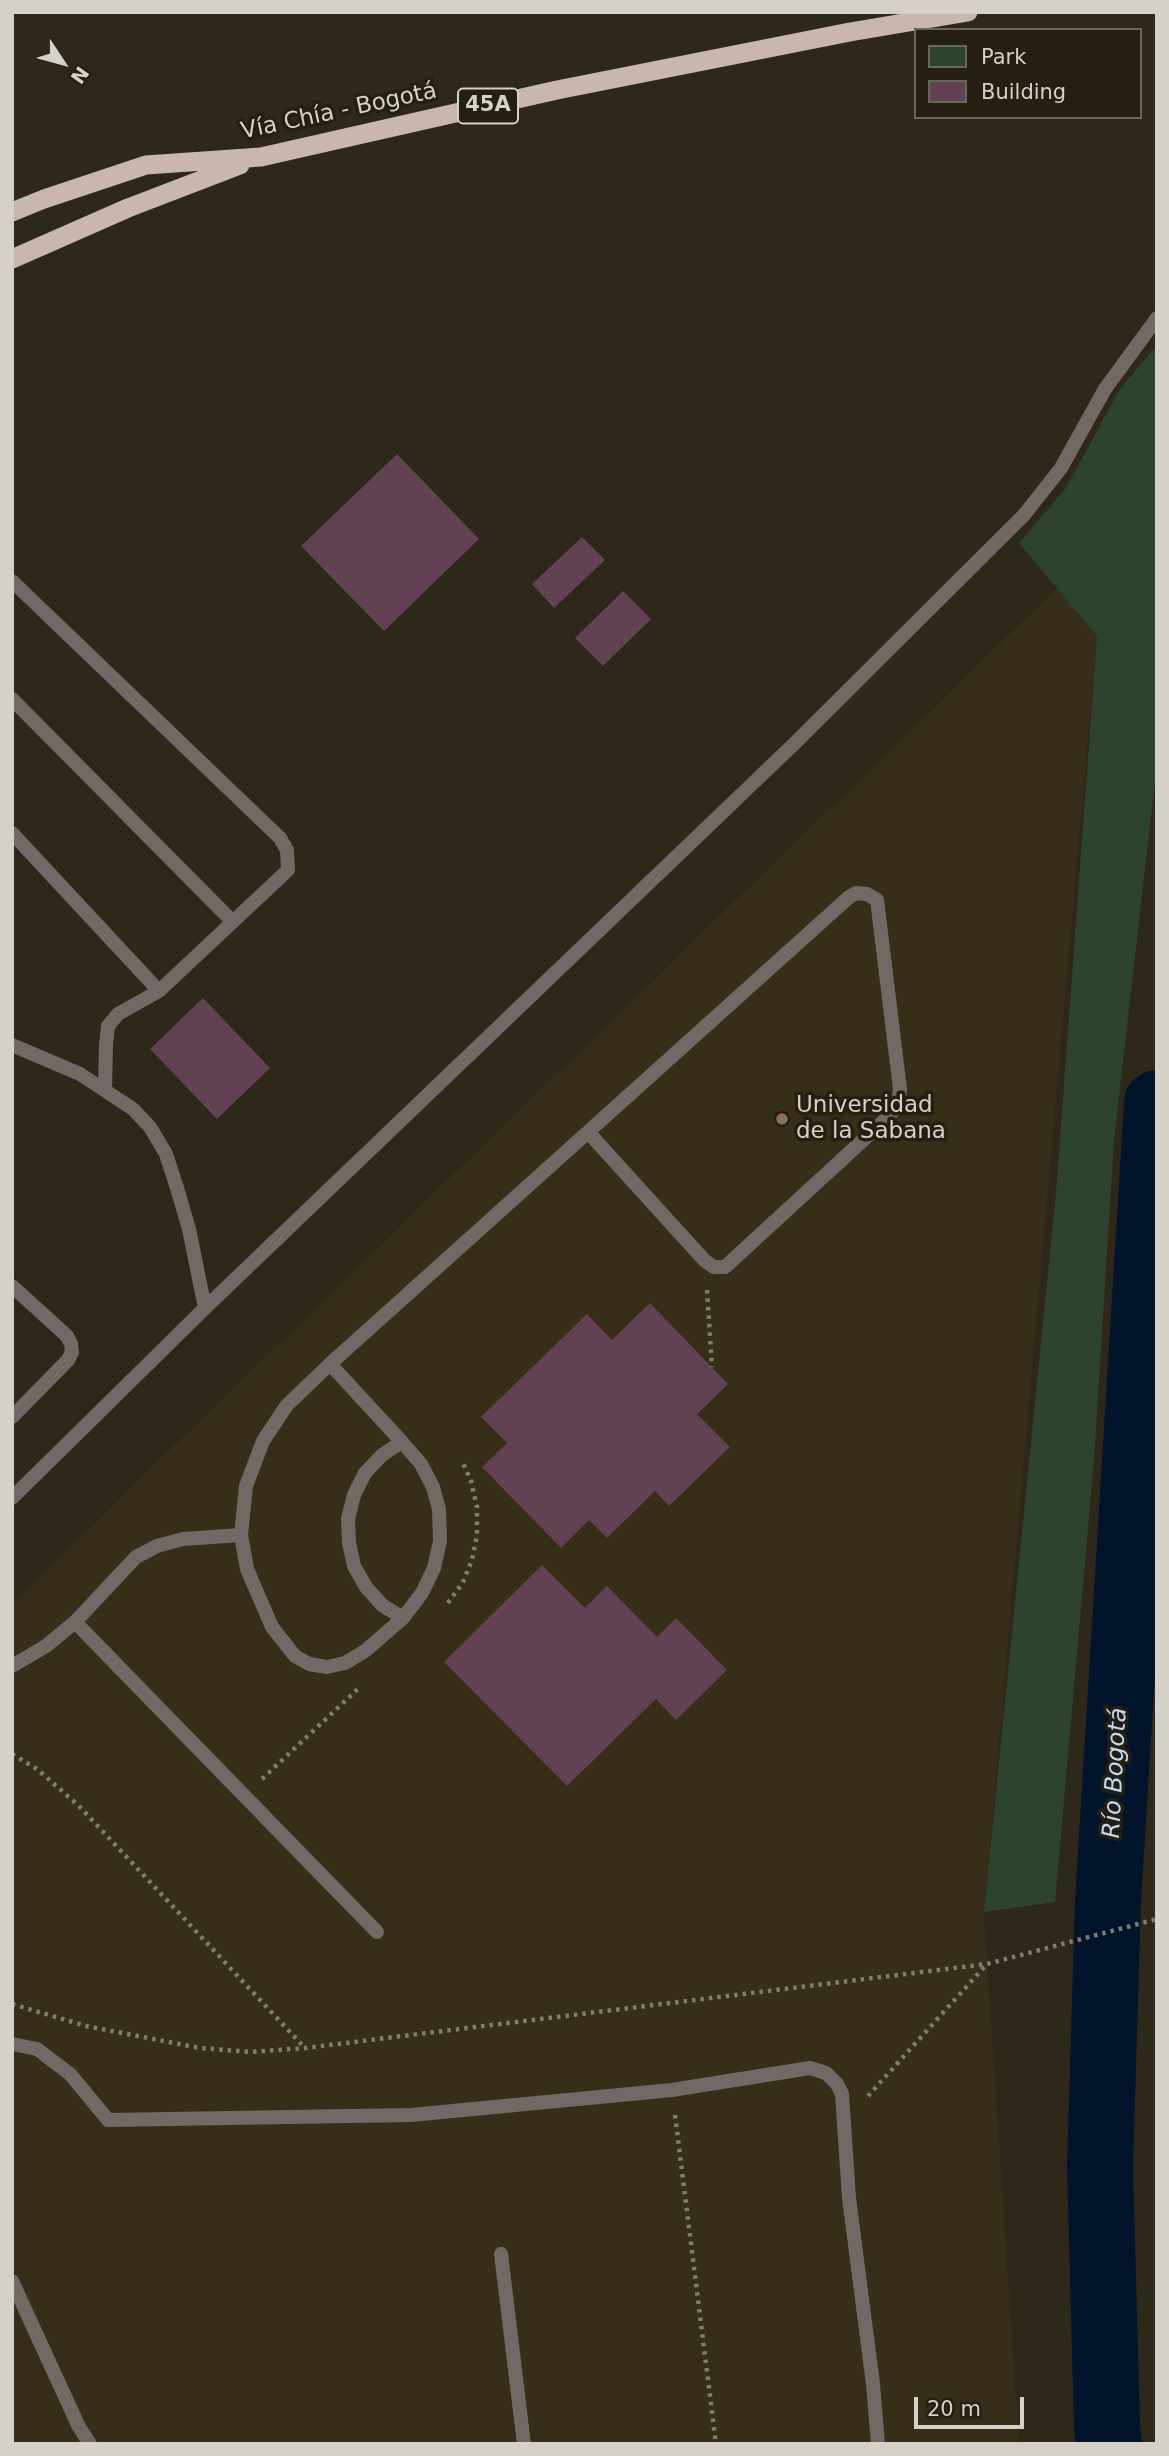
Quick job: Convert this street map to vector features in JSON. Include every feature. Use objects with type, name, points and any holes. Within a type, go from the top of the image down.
[{"type":"highway","name":"Vía Chía - Bogotá","points":[[12,212],[146,165],[261,157],[557,90],[850,32],[968,12]]},
{"type":"highway","points":[[12,259],[128,208],[261,157]]},
{"type":"lane","points":[[12,1497],[205,1308],[795,743],[1024,515],[1062,468],[1105,389],[1157,318]]},
{"type":"lane","points":[[12,581],[280,838],[287,850],[288,870],[159,992],[118,1014],[108,1026],[105,1089]]},
{"type":"lane","points":[[12,699],[233,922]]},
{"type":"lane","points":[[12,833],[159,992]]},
{"type":"lane","points":[[330,1364],[421,1464],[433,1487],[439,1509],[440,1541],[428,1581],[403,1618],[365,1651],[345,1663],[327,1667],[309,1664],[295,1656],[272,1627],[247,1569],[241,1535],[246,1486],[263,1441],[287,1405],[330,1364],[848,898],[856,893],[867,894],[877,900],[899,1099],[894,1110],[725,1267],[714,1267],[705,1261],[588,1132]]},
{"type":"lane","points":[[12,1045],[80,1074],[133,1109],[150,1127],[166,1154],[189,1229],[205,1308]]},
{"type":"lane","points":[[12,1286],[67,1336],[72,1352],[68,1360],[12,1418]]},
{"type":"lane","points":[[402,1442],[382,1455],[365,1474],[354,1495],[348,1519],[354,1566],[366,1587],[382,1605],[403,1618]]},
{"type":"lane","points":[[12,1666],[46,1646],[75,1622],[129,1564],[157,1546],[183,1539],[241,1535]]},
{"type":"lane","points":[[75,1622],[377,1932]]},
{"type":"lane","points":[[12,2044],[37,2049],[70,2074],[108,2120],[411,2115],[672,2090],[810,2068],[826,2073],[842,2094],[849,2198],[878,2444]]},
{"type":"lane","points":[[501,2254],[524,2444]]},
{"type":"lane","points":[[12,2281],[79,2427],[90,2444]]},
{"type":"path","points":[[705,1261],[712,1367]]},
{"type":"path","points":[[12,1754],[37,1769],[97,1824],[304,2048]]},
{"type":"path","points":[[12,2004],[86,2026],[200,2048],[251,2052],[304,2048],[987,1964],[1157,1919]]},
{"type":"path","points":[[844,2123],[987,1964]]},
{"type":"path","points":[[672,2090],[716,2444]]},
{"type":"shaded area","name":"Universidad de la Sabana","points":[[1057,588],[1097,636],[984,1912],[1019,2444],[12,2444],[12,1603]]},
{"type":"green space","points":[[1157,345],[1157,764],[1114,1140],[1094,1460],[1055,1902],[984,1912],[1056,1193],[1097,636],[1019,543],[1066,488],[1120,389]]},
{"type":"building","points":[[397,454],[479,539],[384,631],[301,546]]},
{"type":"building","points":[[582,537],[605,560],[554,608],[532,584]]},
{"type":"building","points":[[623,591],[651,619],[603,666],[575,638]]},
{"type":"building","points":[[203,998],[270,1068],[217,1119],[150,1049]]},
{"type":"building","points":[[650,1303],[728,1384],[697,1414],[730,1447],[669,1506],[655,1491],[607,1538],[589,1520],[561,1548],[482,1467],[507,1443],[481,1417],[587,1314],[612,1340]]},
{"type":"building","points":[[542,1565],[585,1608],[607,1586],[657,1637],[676,1618],[727,1670],[676,1720],[656,1699],[567,1786],[444,1662]]},
{"type":"waterway","name":"Río Bogotá","points":[[1109,2444],[1100,2167],[1108,1901],[1157,1103]]},
{"type":"place","name":"Universidad de la Sabana","points":[[782,1119]]}]
